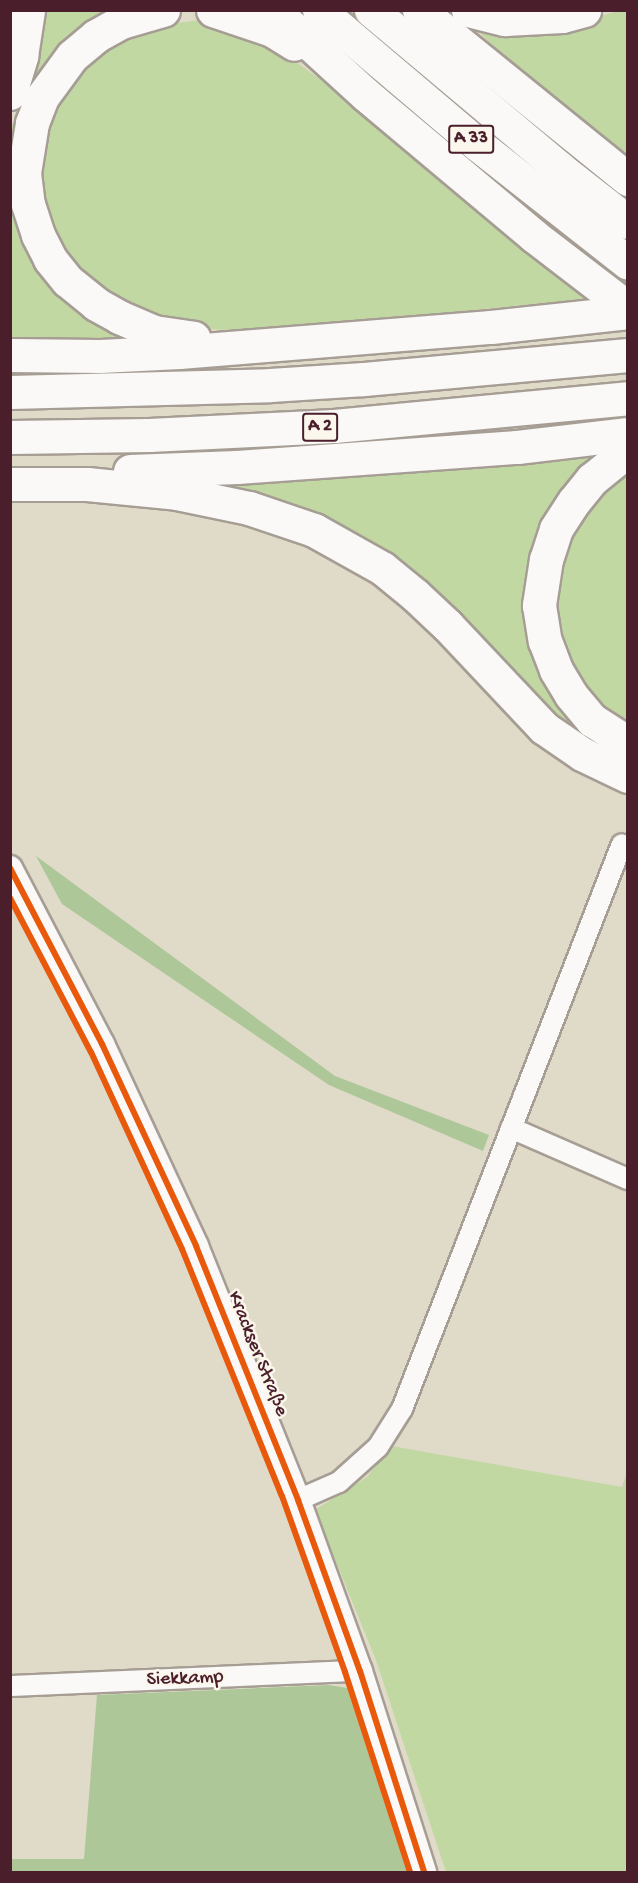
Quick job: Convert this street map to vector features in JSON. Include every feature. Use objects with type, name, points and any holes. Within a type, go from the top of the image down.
[{"type":"highway","points":[[10,93],[21,56],[28,10]]},
{"type":"highway","points":[[163,10],[121,22],[96,36],[72,56],[54,79],[42,98],[32,123],[24,173],[28,204],[38,235],[50,259],[68,281],[96,304],[119,318],[154,332],[252,345]]},
{"type":"highway","points":[[213,10],[272,30],[365,94]]},
{"type":"highway","points":[[273,10],[365,94],[534,236],[627,310]]},
{"type":"highway","name":"A 33","points":[[319,10],[477,144],[627,263]]},
{"type":"highway","name":"A 33","points":[[371,10],[627,222]]},
{"type":"highway","points":[[419,10],[627,179]]},
{"type":"highway","points":[[468,10],[505,19],[562,16],[584,10]]},
{"type":"highway","points":[[10,355],[100,356],[252,345],[591,317],[627,310]]},
{"type":"highway","name":"A 2","points":[[10,392],[305,383],[627,355]]},
{"type":"highway","name":"A 2","points":[[10,437],[173,434],[323,426],[430,419],[627,398]]},
{"type":"highway","points":[[10,474],[237,467],[517,447],[627,434]]},
{"type":"highway","points":[[627,455],[616,459],[592,479],[556,529],[546,560],[540,605],[545,641],[556,670],[571,695],[592,720],[627,744]]},
{"type":"highway","points":[[10,484],[87,484],[177,493],[249,508],[314,530],[382,568],[415,595],[447,625],[544,728],[582,754],[627,776]]},
{"type":"street","points":[[298,1500],[339,1482],[378,1447],[402,1409],[622,844]]},
{"type":"street","name":"Krackser Straße","points":[[10,868],[102,1044],[196,1246],[298,1500],[360,1671],[424,1872]]},
{"type":"street","points":[[511,1128],[627,1179]]},
{"type":"street","name":"Siekkamp","points":[[10,1686],[360,1671]]},
{"type":"green space","points":[[39,11],[115,11],[80,30],[11,191],[11,129],[26,84]]},
{"type":"green space","points":[[617,11],[627,11],[627,161],[527,79],[471,24],[586,21]]},
{"type":"green space","points":[[200,20],[243,32],[300,65],[332,88],[586,299],[258,331],[208,329],[158,319],[119,304],[82,276],[58,249],[33,172],[44,125],[65,82],[101,49],[146,27]]},
{"type":"green space","points":[[10,191],[139,339],[11,339]]},
{"type":"green space","points":[[606,454],[528,603],[617,757],[566,725],[507,672],[298,509],[212,482]]},
{"type":"green space","points":[[627,475],[627,729],[575,683],[547,609],[565,539],[608,487]]},
{"type":"green space","points":[[36,856],[335,1076],[489,1135],[483,1151],[329,1085],[62,904]]},
{"type":"green space","points":[[391,1446],[622,1487],[627,1472],[627,1872],[446,1872],[376,1660],[315,1510],[367,1477]]},
{"type":"green space","points":[[329,1685],[347,1688],[407,1872],[11,1872],[11,1859],[84,1859],[97,1695]]},
{"type":"cycle path","points":[[10,868],[102,1044],[196,1246],[298,1500],[360,1671],[424,1872]]},
{"type":"cycle path","points":[[10,898],[91,1052],[182,1249],[282,1496],[345,1672],[410,1872]]}]
